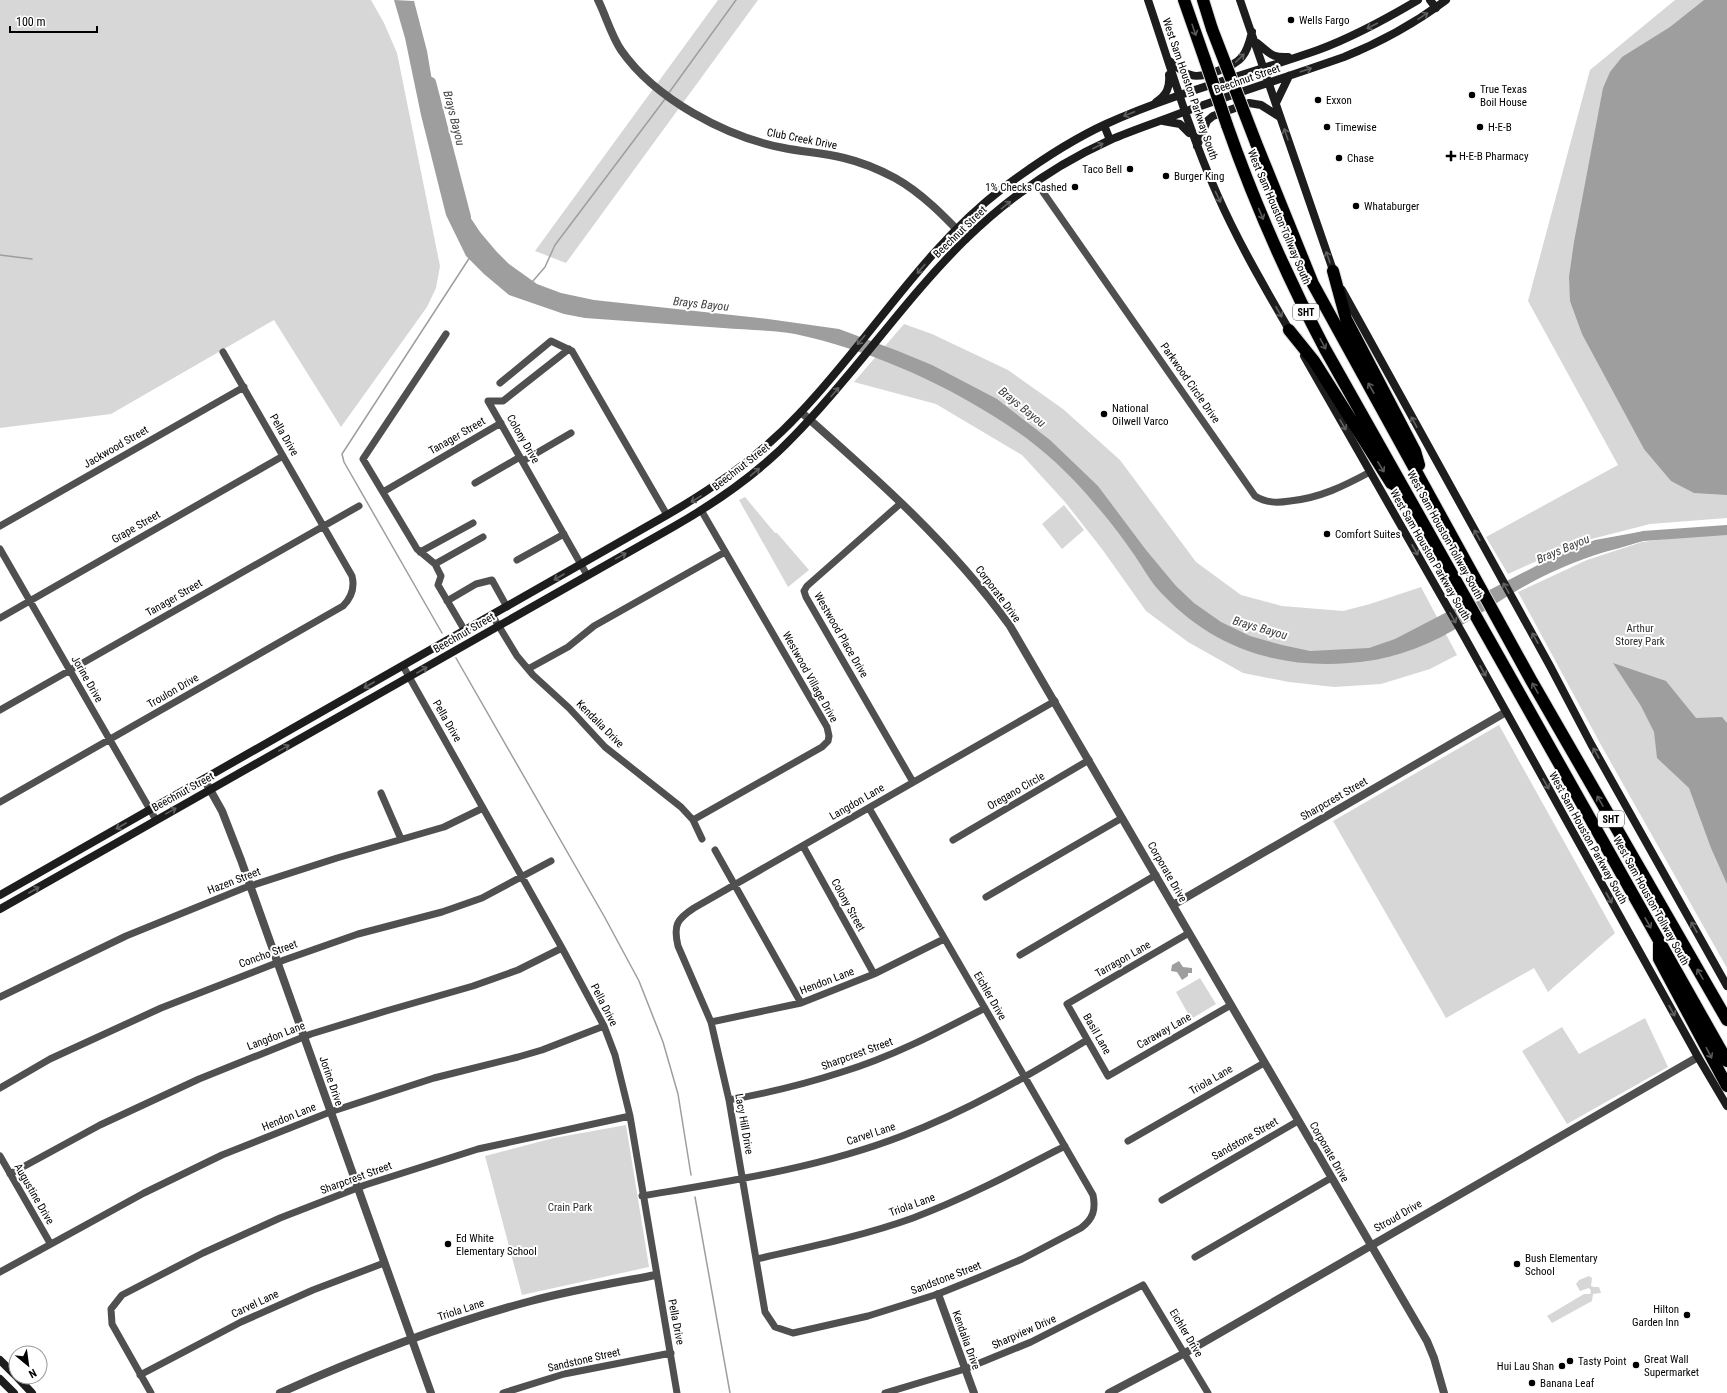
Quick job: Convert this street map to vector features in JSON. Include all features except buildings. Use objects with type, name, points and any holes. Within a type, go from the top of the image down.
[{"type":"highway","name":"West Sam Houston Tollway South","points":[[1184,0],[1227,125],[1257,204],[1296,292],[1328,354],[1659,943],[1727,1061]]},
{"type":"highway","name":"West Sam Houston Tollway South","points":[[1203,0],[1212,29],[1256,143],[1313,284],[1424,484],[1474,579],[1727,1020]]},
{"type":"highway","points":[[1333,271],[1346,319],[1415,451],[1424,484]]},
{"type":"highway","points":[[1289,330],[1314,362],[1390,482],[1405,490]]},
{"type":"highway","points":[[1659,943],[1659,959],[1727,1086]]},
{"type":"highway","points":[[1714,999],[1727,1015]]},
{"type":"main road","name":"West Sam Houston Parkway South","points":[[1148,0],[1184,112],[1196,144],[1217,196],[1241,244],[1464,636],[1698,1057],[1727,1106]]},
{"type":"main road","points":[[1240,0],[1256,42],[1333,271],[1355,316],[1591,744],[1727,986]]},
{"type":"main road","name":"Beechnut Street","points":[[0,895],[654,523],[734,473],[763,449],[801,412],[900,293],[937,250],[957,230],[1000,190],[1062,147],[1104,125],[1152,106],[1264,68],[1359,33],[1418,0]]},
{"type":"main road","points":[[1430,0],[1436,8]]},
{"type":"main road","name":"Beechnut Street","points":[[0,909],[660,534],[701,510],[742,483],[784,446],[810,419],[938,268],[966,239],[1036,182],[1110,140],[1161,120],[1344,57],[1373,45],[1406,28],[1446,0]]},
{"type":"main road","points":[[1168,60],[1186,73],[1193,76],[1213,72],[1231,66],[1243,56],[1252,32]]},
{"type":"main road","points":[[1256,42],[1266,52],[1274,57],[1295,57]]},
{"type":"main road","points":[[1152,106],[1165,95],[1170,84],[1168,60]]},
{"type":"main road","points":[[1276,103],[1289,76]]},
{"type":"main road","points":[[1161,120],[1180,124],[1184,127],[1196,144],[1207,121],[1213,116],[1249,103],[1261,105],[1280,117]]},
{"type":"main road","points":[[1104,125],[1110,140]]},
{"type":"main road","points":[[1028,170],[1036,182]]},
{"type":"main road","points":[[900,293],[910,302]]},
{"type":"main road","points":[[734,473],[742,483]]},
{"type":"main road","points":[[654,523],[660,534]]},
{"type":"main road","points":[[304,722],[310,733]]},
{"type":"main road","points":[[42,871],[48,882]]},
{"type":"main road","points":[[0,1360],[8,1368]]},
{"type":"main road","points":[[0,1379],[14,1393]]},
{"type":"main road","points":[[24,1385],[32,1393]]},
{"type":"street","name":"Club Creek Drive","points":[[598,0],[620,48],[634,65],[656,86],[680,104],[716,126],[762,143],[844,158],[895,178],[938,211],[966,239]]},
{"type":"street","name":"Parkwood Circle Drive","points":[[1036,182],[1255,496],[1266,502],[1276,503],[1307,500],[1329,493],[1370,472]]},
{"type":"street","points":[[446,334],[363,460],[420,552],[435,564],[441,576],[438,585],[465,631]]},
{"type":"street","points":[[500,383],[551,341],[572,351],[667,515]]},
{"type":"street","name":"Colony Drive","points":[[569,349],[503,401],[488,401],[588,575]]},
{"type":"street","name":"Pella Drive","points":[[223,352],[352,576],[354,587],[352,594]]},
{"type":"street","name":"Jackwood Street","points":[[0,526],[244,387]]},
{"type":"street","name":"Corporate Drive","points":[[801,412],[901,503],[948,549],[986,594],[1019,641],[1427,1341],[1436,1364],[1444,1393]]},
{"type":"street","name":"Tanager Street","points":[[383,492],[501,423]]},
{"type":"street","points":[[475,483],[571,433]]},
{"type":"street","name":"Grape Street","points":[[0,618],[283,456]]},
{"type":"street","name":"Westwood Place Drive","points":[[901,503],[807,586],[804,591],[806,598],[913,782]]},
{"type":"street","name":"Tanager Street","points":[[0,710],[359,506]]},
{"type":"street","name":"Westwood Village Drive","points":[[693,820],[822,747],[828,741],[829,736],[827,727],[701,510]]},
{"type":"street","points":[[420,552],[473,524]]},
{"type":"street","points":[[517,560],[564,534]]},
{"type":"street","points":[[435,564],[483,537]]},
{"type":"street","name":"Jorine Drive","points":[[0,549],[156,820]]},
{"type":"street","points":[[528,669],[568,647],[594,626],[725,552]]},
{"type":"street","points":[[447,601],[476,584],[492,580],[507,607]]},
{"type":"street","name":"Troulon Drive","points":[[0,802],[344,606],[352,594]]},
{"type":"street","name":"Kendalia Drive","points":[[492,615],[528,669],[569,708],[605,747],[681,807],[693,820],[702,839]]},
{"type":"street","name":"Pella Drive","points":[[403,666],[562,948],[604,1026],[615,1055],[630,1116],[642,1196],[677,1393]]},
{"type":"street","name":"Langdon Lane","points":[[675,929],[680,918],[686,913],[1055,701]]},
{"type":"street","name":"Sharpcrest Street","points":[[1173,905],[1506,712]]},
{"type":"street","name":"Oregano Circle","points":[[954,840],[1089,760]]},
{"type":"street","name":"Jorine Drive","points":[[204,779],[230,830],[358,1187],[410,1338],[431,1393]]},
{"type":"street","points":[[381,792],[401,839]]},
{"type":"street","name":"Hazen Street","points":[[0,997],[126,936],[250,886],[337,858],[444,827],[483,808]]},
{"type":"street","name":"Eichler Drive","points":[[869,808],[1093,1195]]},
{"type":"street","points":[[986,897],[1122,818]]},
{"type":"street","name":"Colony Street","points":[[803,846],[874,974]]},
{"type":"street","points":[[715,850],[802,1002]]},
{"type":"street","name":"Concho Street","points":[[0,1088],[50,1059],[161,1008],[277,962],[358,934],[442,912],[482,898],[552,861]]},
{"type":"street","points":[[1020,955],[1156,876]]},
{"type":"street","name":"Lacy Hill Drive","points":[[675,929],[678,946],[711,1022],[729,1100],[765,1312],[775,1327]]},
{"type":"street","name":"Tarragon Lane","points":[[1067,1004],[1190,933]]},
{"type":"street","name":"Hendon Lane","points":[[711,1022],[802,1002],[874,974],[944,939]]},
{"type":"street","name":"Langdon Lane","points":[[10,1174],[100,1125],[199,1079],[304,1037],[386,1011],[473,986],[518,970],[562,948]]},
{"type":"street","name":"Basil Lane","points":[[1067,1004],[1108,1076]]},
{"type":"street","name":"Caraway Lane","points":[[1108,1076],[1231,1005]]},
{"type":"street","name":"Sharpcrest Street","points":[[729,1100],[779,1090],[844,1072],[916,1044],[985,1008]]},
{"type":"street","name":"Hendon Lane","points":[[0,1272],[50,1243],[144,1193],[222,1155],[330,1112],[434,1078],[542,1050],[604,1026]]},
{"type":"street","name":"Carvel Lane","points":[[642,1196],[743,1179],[824,1162],[902,1136],[956,1113],[1025,1077],[1087,1040]]},
{"type":"street","name":"Stroud Drive","points":[[1108,1393],[1185,1353],[1698,1057]]},
{"type":"street","name":"Triola Lane","points":[[1128,1141],[1264,1062]]},
{"type":"street","name":"Sharpcrest Street","points":[[140,1376],[112,1324],[111,1309],[122,1295],[203,1253],[280,1218],[358,1187],[478,1149],[630,1116]]},
{"type":"street","name":"Sandstone Street","points":[[1162,1200],[1298,1121]]},
{"type":"street","name":"Triola Lane","points":[[757,1259],[844,1239],[912,1218],[988,1186],[1065,1146]]},
{"type":"street","name":"Augustine Drive","points":[[0,1156],[50,1243]]},
{"type":"street","points":[[1195,1257],[1331,1178]]},
{"type":"street","name":"Sandstone Street","points":[[775,1327],[793,1333],[868,1316],[938,1294],[1009,1265],[1080,1228],[1091,1219],[1094,1213],[1093,1195]]},
{"type":"street","name":"Carvel Lane","points":[[140,1376],[241,1322],[314,1290],[384,1263]]},
{"type":"street","name":"Triola Lane","points":[[280,1393],[344,1364],[410,1338],[483,1314],[530,1301],[656,1275]]},
{"type":"street","name":"Eichler Drive","points":[[1143,1285],[1208,1393]]},
{"type":"street","name":"Sharpview Drive","points":[[885,1393],[965,1368],[1032,1342],[1143,1285]]},
{"type":"street","name":"Kendalia Drive","points":[[938,1294],[974,1393]]},
{"type":"street","name":"Sandstone Street","points":[[503,1393],[564,1374],[671,1353]]},
{"type":"street","points":[[140,1376],[151,1393]]},
{"type":"green space","points":[[0,0],[371,0],[384,23],[397,53],[440,266],[436,288],[427,307],[341,427],[274,320],[111,414],[0,428]]},
{"type":"green space","points":[[718,0],[758,0],[566,263],[535,251]]},
{"type":"green space","points":[[1675,0],[1727,0],[1727,518],[1650,524],[1576,543],[1508,574],[1486,537],[1618,465],[1528,301],[1590,70]]},
{"type":"green space","points":[[904,324],[932,334],[1008,370],[1063,409],[1120,460],[1196,562],[1241,595],[1282,606],[1343,611],[1370,604],[1421,587],[1457,655],[1430,669],[1381,684],[1334,687],[1289,682],[1243,673],[1188,642],[1146,611],[1102,549],[1065,502],[1022,455],[936,404],[854,382]]},
{"type":"green space","points":[[745,497],[809,570],[788,587],[739,500]]},
{"type":"green space","points":[[1064,505],[1084,530],[1062,549],[1042,524]]},
{"type":"green space","name":"Arthur Storey Park","points":[[1714,533],[1727,534],[1727,968],[1601,745],[1518,592],[1587,560],[1642,542]]},
{"type":"green space","points":[[1499,725],[1615,933],[1548,992],[1534,968],[1446,1018],[1333,821]]},
{"type":"green space","points":[[1200,978],[1216,1004],[1191,1019],[1176,992]]},
{"type":"green space","points":[[1645,1018],[1668,1067],[1567,1124],[1522,1051],[1562,1027],[1579,1054]]},
{"type":"green space","name":"Crain Park","points":[[626,1125],[649,1267],[522,1295],[485,1156],[554,1138]]},
{"type":"green space","points":[[1589,1276],[1592,1278],[1591,1286],[1599,1287],[1601,1293],[1593,1294],[1592,1301],[1552,1323],[1547,1316],[1584,1294],[1590,1294],[1591,1291],[1589,1288],[1580,1291],[1576,1284],[1579,1280]]},
{"type":"shaded area","points":[[394,0],[414,1],[427,51],[441,134],[462,205],[480,232],[509,264],[537,284],[561,293],[594,300],[768,319],[839,329],[932,365],[997,399],[1050,440],[1098,486],[1146,550],[1176,586],[1194,603],[1221,622],[1250,636],[1310,651],[1369,648],[1395,639],[1559,554],[1595,540],[1639,532],[1641,541],[1589,557],[1550,573],[1537,579],[1440,637],[1415,649],[1389,657],[1362,662],[1321,664],[1294,662],[1268,657],[1243,649],[1219,638],[1196,624],[1175,606],[1155,586],[1116,529],[1084,491],[1048,456],[1023,436],[995,417],[924,378],[847,348],[795,334],[585,318],[564,314],[509,295],[484,274],[466,256],[446,215],[421,115],[405,38]]},
{"type":"shaded area","points":[[1704,0],[1727,0],[1727,495],[1694,493],[1671,481],[1644,449],[1582,334],[1570,301],[1569,277],[1574,242],[1603,88],[1610,72],[1622,57],[1670,27]]},
{"type":"shaded area","points":[[1613,663],[1666,681],[1696,718],[1722,717],[1727,723],[1727,884],[1711,848],[1689,788],[1657,758],[1654,732],[1641,706]]},
{"type":"shaded area","points":[[1179,961],[1183,967],[1192,968],[1192,973],[1188,973],[1188,976],[1182,980],[1177,972],[1171,971],[1172,965]]},
{"type":"waterway","points":[[668,94],[736,0]]},
{"type":"waterway","name":"Brays Bayou","points":[[431,82],[466,217]]},
{"type":"waterway","points":[[533,281],[545,267],[555,245],[665,99]]},
{"type":"waterway","points":[[0,255],[32,259]]},
{"type":"waterway","points":[[442,633],[344,462],[342,454],[470,257]]},
{"type":"waterway","name":"Brays Bayou","points":[[1628,540],[1643,536],[1727,530]]},
{"type":"waterway","points":[[456,658],[604,916],[639,981],[663,1042],[678,1094],[691,1175]]},
{"type":"waterway","points":[[695,1197],[730,1393]]},
{"type":"place","name":"Wells Fargo","points":[[1291,20]]},
{"type":"place","name":"True Texas Boil House","points":[[1472,95]]},
{"type":"place","name":"Exxon","points":[[1318,100]]},
{"type":"place","name":"Timewise","points":[[1327,127]]},
{"type":"place","name":"H-E-B","points":[[1480,127]]},
{"type":"place","name":"H-E-B Pharmacy","points":[[1451,156]]},
{"type":"place","name":"Chase","points":[[1339,158]]},
{"type":"place","name":"Taco Bell","points":[[1130,169]]},
{"type":"place","name":"Burger King","points":[[1166,176]]},
{"type":"place","name":"1% Checks Cashed","points":[[1075,187]]},
{"type":"place","name":"Whataburger","points":[[1356,206]]},
{"type":"place","name":"National Oilwell Varco","points":[[1104,414]]},
{"type":"place","name":"Comfort Suites","points":[[1327,534]]},
{"type":"place","name":"Ed White Elementary School","points":[[448,1244]]},
{"type":"place","name":"Bush Elementary School","points":[[1517,1264]]},
{"type":"place","name":"Hilton Garden Inn","points":[[1687,1315]]},
{"type":"place","name":"Tasty Point","points":[[1570,1361]]},
{"type":"place","name":"Great Wall Supermarket","points":[[1636,1365]]},
{"type":"place","name":"Hui Lau Shan","points":[[1562,1366]]},
{"type":"place","name":"Banana Leaf","points":[[1532,1383]]}]
